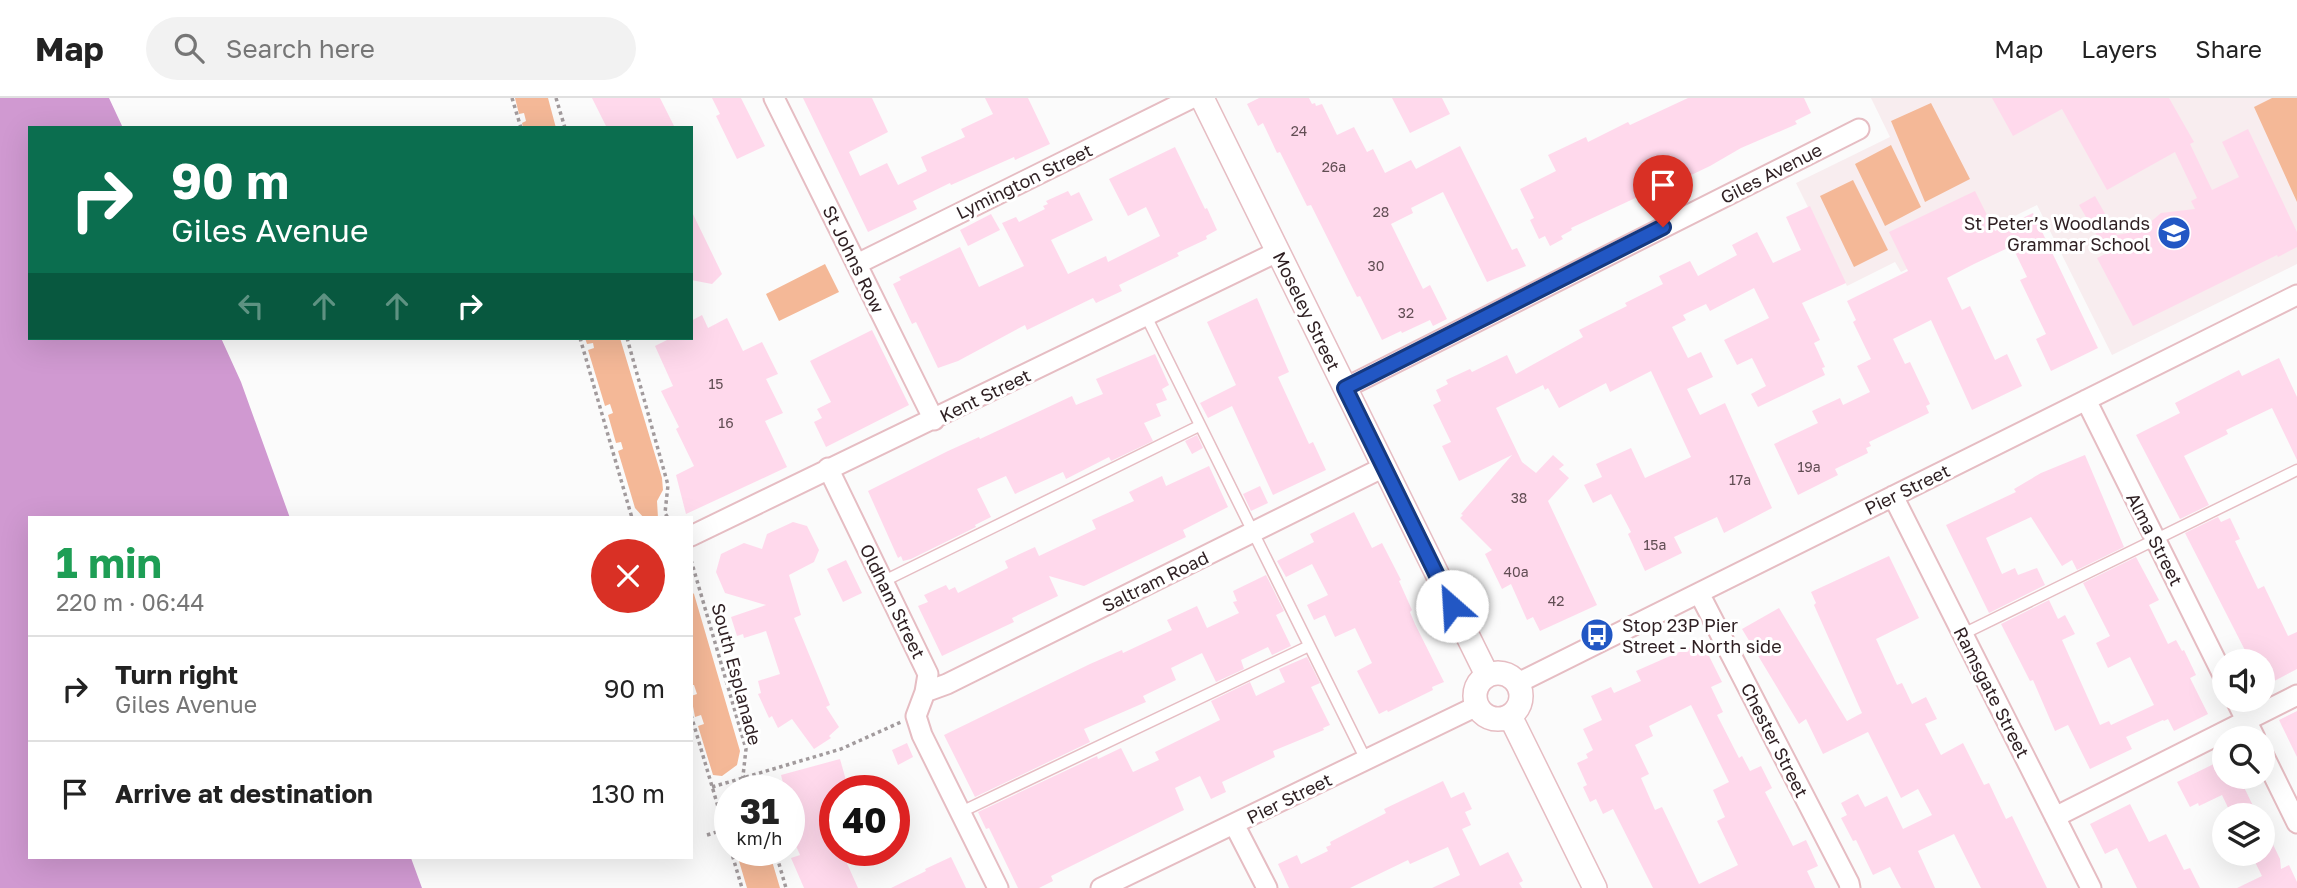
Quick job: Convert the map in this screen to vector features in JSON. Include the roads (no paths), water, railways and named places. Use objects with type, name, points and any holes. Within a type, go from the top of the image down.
[{"type":"street","name":"St Johns Row","points":[[774,98],[934,420]]},
{"type":"street","name":"Lymington Street","points":[[857,264],[1192,98]]},
{"type":"street","name":"Moseley Street","points":[[1202,98],[1487,675]]},
{"type":"street","name":"Giles Avenue","points":[[1345,388],[1859,129]]},
{"type":"street","name":"Kent Street","points":[[693,535],[1277,252]]},
{"type":"street","name":"Pier Street","points":[[1518,683],[2086,400],[2295,302]]},
{"type":"street","name":"Alma Street","points":[[2086,400],[2212,653]]},
{"type":"street","name":"Saltram Road","points":[[925,692],[947,684],[1384,467]]},
{"type":"street","name":"Oldham Street","points":[[828,468],[928,674],[916,716],[922,735],[961,812]]},
{"type":"street","name":"Ramsgate Street","points":[[1893,496],[2091,888]]},
{"type":"street","name":"Chester Street","points":[[1699,593],[1850,888]]},
{"type":"street","points":[[1500,672],[1513,677],[1518,683],[1521,690],[1520,705],[1510,716],[1494,719],[1481,712],[1477,706],[1477,685],[1487,675],[1500,672]]},
{"type":"street","points":[[2055,817],[2297,695]]},
{"type":"street","name":"Pier Street","points":[[1101,888],[1477,706]]},
{"type":"street","points":[[2242,712],[2249,726]]},
{"type":"street","points":[[1510,716],[1595,888]]},
{"type":"street","points":[[2275,778],[2297,822]]},
{"type":"street","points":[[961,812],[998,888]]},
{"type":"street","points":[[1234,824],[1267,888]]},
{"type":"lane","points":[[1146,316],[1366,760]]},
{"type":"lane","points":[[884,581],[1199,425]]},
{"type":"lane","points":[[1963,634],[2297,470]]},
{"type":"lane","points":[[961,812],[1309,646]]},
{"type":"place","name":"St Peter’s Woodlands Grammar School","points":[[2174,233]]},
{"type":"place","name":"Stop 23P Pier Street - North side","points":[[1597,635]]}]
